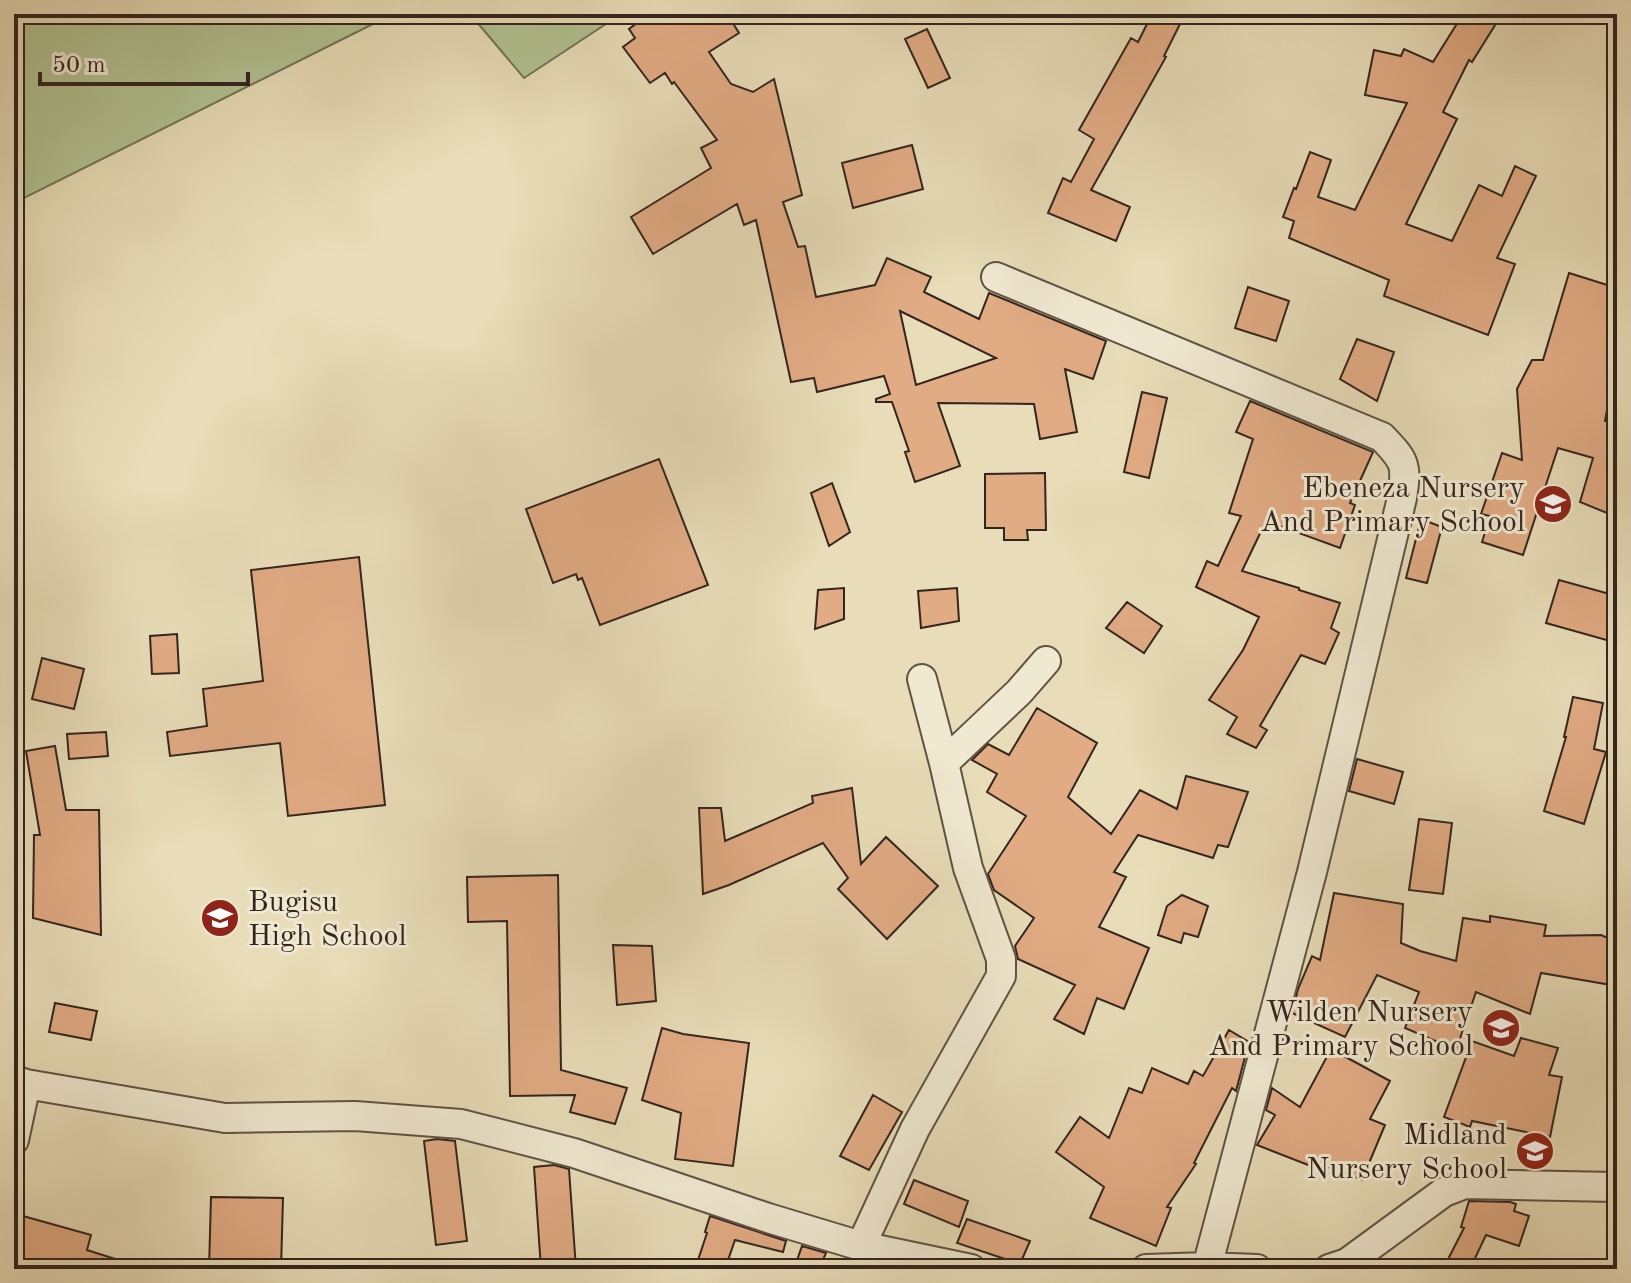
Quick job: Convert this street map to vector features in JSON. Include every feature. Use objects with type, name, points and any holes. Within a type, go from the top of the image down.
[{"type":"street","points":[[996,277],[1382,437],[1401,456],[1405,476],[1402,498],[1312,872],[1207,1267]]},
{"type":"street","points":[[944,763],[1019,692],[1046,661]]},
{"type":"street","points":[[861,1246],[915,1129],[1001,976],[1001,959],[968,868],[922,679]]},
{"type":"street","points":[[14,1140],[20,1082],[225,1118],[355,1116],[461,1124],[574,1153],[861,1246],[971,1269]]},
{"type":"street","points":[[1329,1269],[1347,1263],[1444,1192],[1465,1184],[1617,1187]]},
{"type":"street","points":[[1146,1269],[1257,1269]]},
{"type":"green space","points":[[14,14],[393,14],[14,203]]},
{"type":"green space","points":[[470,14],[621,14],[524,78]]},
{"type":"building","points":[[649,14],[727,14],[739,33],[709,52],[731,84],[753,92],[774,79],[802,195],[783,202],[798,247],[805,246],[816,297],[875,285],[887,258],[931,277],[924,292],[979,319],[989,293],[1106,341],[1093,379],[1065,369],[1077,432],[1040,439],[1034,404],[938,403],[960,466],[915,482],[905,452],[909,451],[892,402],[876,402],[876,399],[890,394],[884,376],[817,392],[814,378],[791,382],[756,220],[744,225],[737,204],[653,254],[631,217],[711,168],[701,148],[717,140],[665,73],[650,83],[623,47],[635,38],[629,29]],"holes":[[[900,311],[996,358],[916,385]]]},
{"type":"building","points":[[1152,14],[1185,14],[1166,57],[1091,190],[1130,207],[1116,241],[1048,213],[1063,178],[1071,182],[1094,139],[1079,130],[1131,38],[1138,42]]},
{"type":"building","points":[[1463,14],[1502,14],[1472,62],[1469,60],[1443,112],[1457,119],[1406,224],[1452,241],[1479,185],[1502,196],[1515,166],[1536,176],[1497,258],[1515,264],[1488,335],[1384,296],[1389,280],[1289,238],[1294,221],[1283,217],[1310,152],[1331,160],[1318,197],[1355,210],[1407,103],[1365,95],[1374,50],[1401,56],[1404,49],[1433,62]]},
{"type":"building","points":[[927,29],[950,78],[928,88],[905,39]]},
{"type":"building","points":[[912,145],[923,189],[853,208],[842,163]]},
{"type":"building","points":[[1569,273],[1617,288],[1617,358],[1605,421],[1617,420],[1617,517],[1580,502],[1593,458],[1558,448],[1523,555],[1482,542],[1490,516],[1481,514],[1502,453],[1522,460],[1517,389],[1532,360],[1543,360]]},
{"type":"building","points":[[1248,287],[1289,301],[1276,341],[1235,328]]},
{"type":"building","points":[[1357,339],[1394,352],[1377,401],[1340,379]]},
{"type":"building","points":[[1142,392],[1167,398],[1149,478],[1124,472]]},
{"type":"building","points":[[1250,401],[1373,452],[1350,503],[1355,505],[1340,548],[1266,521],[1242,571],[1340,603],[1331,628],[1339,633],[1325,664],[1301,655],[1260,726],[1267,730],[1256,748],[1227,734],[1237,717],[1209,700],[1243,650],[1259,617],[1196,587],[1207,561],[1218,566],[1241,516],[1229,513],[1253,439],[1236,432]]},
{"type":"building","points":[[659,459],[708,585],[600,625],[582,578],[578,580],[576,574],[553,583],[526,509]]},
{"type":"building","points":[[1045,473],[1046,530],[1027,530],[1028,540],[1004,540],[1004,528],[985,528],[985,474]]},
{"type":"building","points":[[832,483],[850,532],[829,546],[811,493]]},
{"type":"building","points":[[1421,519],[1442,527],[1427,583],[1406,578]]},
{"type":"building","points":[[359,557],[385,805],[288,816],[280,743],[170,756],[167,732],[207,726],[203,689],[263,681],[251,570]]},
{"type":"building","points":[[1559,580],[1617,596],[1617,643],[1546,623]]},
{"type":"building","points":[[844,588],[844,619],[815,629],[818,590]]},
{"type":"building","points":[[957,588],[959,621],[921,628],[918,591]]},
{"type":"building","points":[[1127,602],[1162,626],[1144,653],[1106,628]]},
{"type":"building","points":[[177,634],[179,673],[152,674],[150,636]]},
{"type":"building","points":[[42,658],[84,669],[74,709],[32,699]]},
{"type":"building","points":[[1573,697],[1603,703],[1594,749],[1606,752],[1584,824],[1544,811],[1566,737]]},
{"type":"building","points":[[1037,708],[1097,743],[1068,797],[1111,834],[1140,790],[1177,809],[1186,776],[1248,792],[1228,847],[1218,845],[1213,858],[1138,835],[1114,872],[1126,877],[1099,927],[1149,948],[1124,1009],[1097,998],[1084,1034],[1054,1019],[1075,985],[1018,959],[1015,946],[1034,918],[994,890],[988,874],[1026,816],[987,792],[997,774],[972,760],[988,744],[1009,755]]},
{"type":"building","points":[[106,732],[108,756],[69,759],[67,734]]},
{"type":"building","points":[[55,746],[66,810],[99,810],[101,935],[33,918],[34,835],[40,835],[26,751]]},
{"type":"building","points":[[1357,759],[1403,772],[1394,804],[1349,791]]},
{"type":"building","points":[[852,788],[861,864],[886,837],[938,886],[887,939],[838,889],[848,878],[823,843],[703,894],[699,808],[721,808],[725,841],[813,803],[812,796]]},
{"type":"building","points":[[1419,819],[1452,823],[1443,894],[1409,890]]},
{"type":"building","points":[[558,875],[561,1070],[627,1088],[615,1124],[570,1112],[575,1095],[510,1096],[507,921],[468,922],[467,877]]},
{"type":"building","points":[[1334,893],[1403,904],[1401,943],[1456,961],[1463,918],[1490,922],[1490,916],[1546,925],[1544,936],[1601,935],[1617,942],[1617,986],[1541,973],[1530,1014],[1476,992],[1456,1050],[1405,1028],[1419,992],[1377,975],[1345,1037],[1292,1013],[1312,956],[1320,960]]},
{"type":"building","points":[[1182,895],[1208,906],[1198,937],[1184,933],[1181,943],[1158,935],[1167,906]]},
{"type":"building","points":[[613,945],[652,946],[656,1001],[617,1005]]},
{"type":"building","points":[[55,1003],[97,1011],[91,1040],[49,1032]]},
{"type":"building","points":[[662,1028],[749,1043],[733,1166],[675,1159],[681,1113],[642,1100]]},
{"type":"building","points":[[1229,1030],[1249,1042],[1236,1091],[1232,1088],[1196,1164],[1167,1207],[1171,1208],[1156,1246],[1090,1218],[1104,1187],[1056,1152],[1080,1117],[1109,1138],[1129,1088],[1142,1093],[1152,1068],[1188,1084],[1194,1071],[1203,1076]]},
{"type":"building","points":[[1521,1038],[1558,1048],[1549,1075],[1562,1077],[1550,1137],[1472,1121],[1470,1127],[1444,1117],[1472,1041],[1514,1056]]},
{"type":"building","points":[[1331,1049],[1390,1081],[1370,1119],[1385,1125],[1362,1180],[1323,1165],[1321,1170],[1257,1145],[1275,1115],[1266,1110],[1272,1088],[1300,1107]]},
{"type":"building","points":[[873,1095],[902,1112],[869,1170],[840,1156]]},
{"type":"building","points":[[424,1141],[455,1141],[467,1241],[436,1245]]},
{"type":"building","points":[[554,1165],[569,1169],[576,1269],[541,1269],[534,1167]]},
{"type":"building","points":[[914,1180],[968,1201],[959,1227],[904,1204]]},
{"type":"building","points":[[211,1197],[283,1198],[281,1269],[209,1269]]},
{"type":"building","points":[[1469,1201],[1516,1204],[1514,1211],[1529,1216],[1519,1246],[1486,1235],[1470,1269],[1443,1269],[1464,1228],[1461,1227]]},
{"type":"building","points":[[23,1216],[91,1235],[87,1250],[131,1264],[131,1269],[14,1269],[14,1249]]},
{"type":"building","points":[[710,1216],[786,1241],[783,1252],[735,1240],[725,1269],[695,1269]]},
{"type":"building","points":[[967,1219],[1030,1241],[1020,1264],[957,1243]]},
{"type":"building","points":[[802,1246],[826,1253],[819,1269],[794,1269]]},
{"type":"place","name":"Ebeneza Nursery And Primary School","points":[[1553,504]]},
{"type":"place","name":"Bugisu High School","points":[[220,918]]},
{"type":"place","name":"Wilden Nursery And Primary School","points":[[1501,1028]]},
{"type":"place","name":"Midland Nursery School","points":[[1535,1151]]}]
